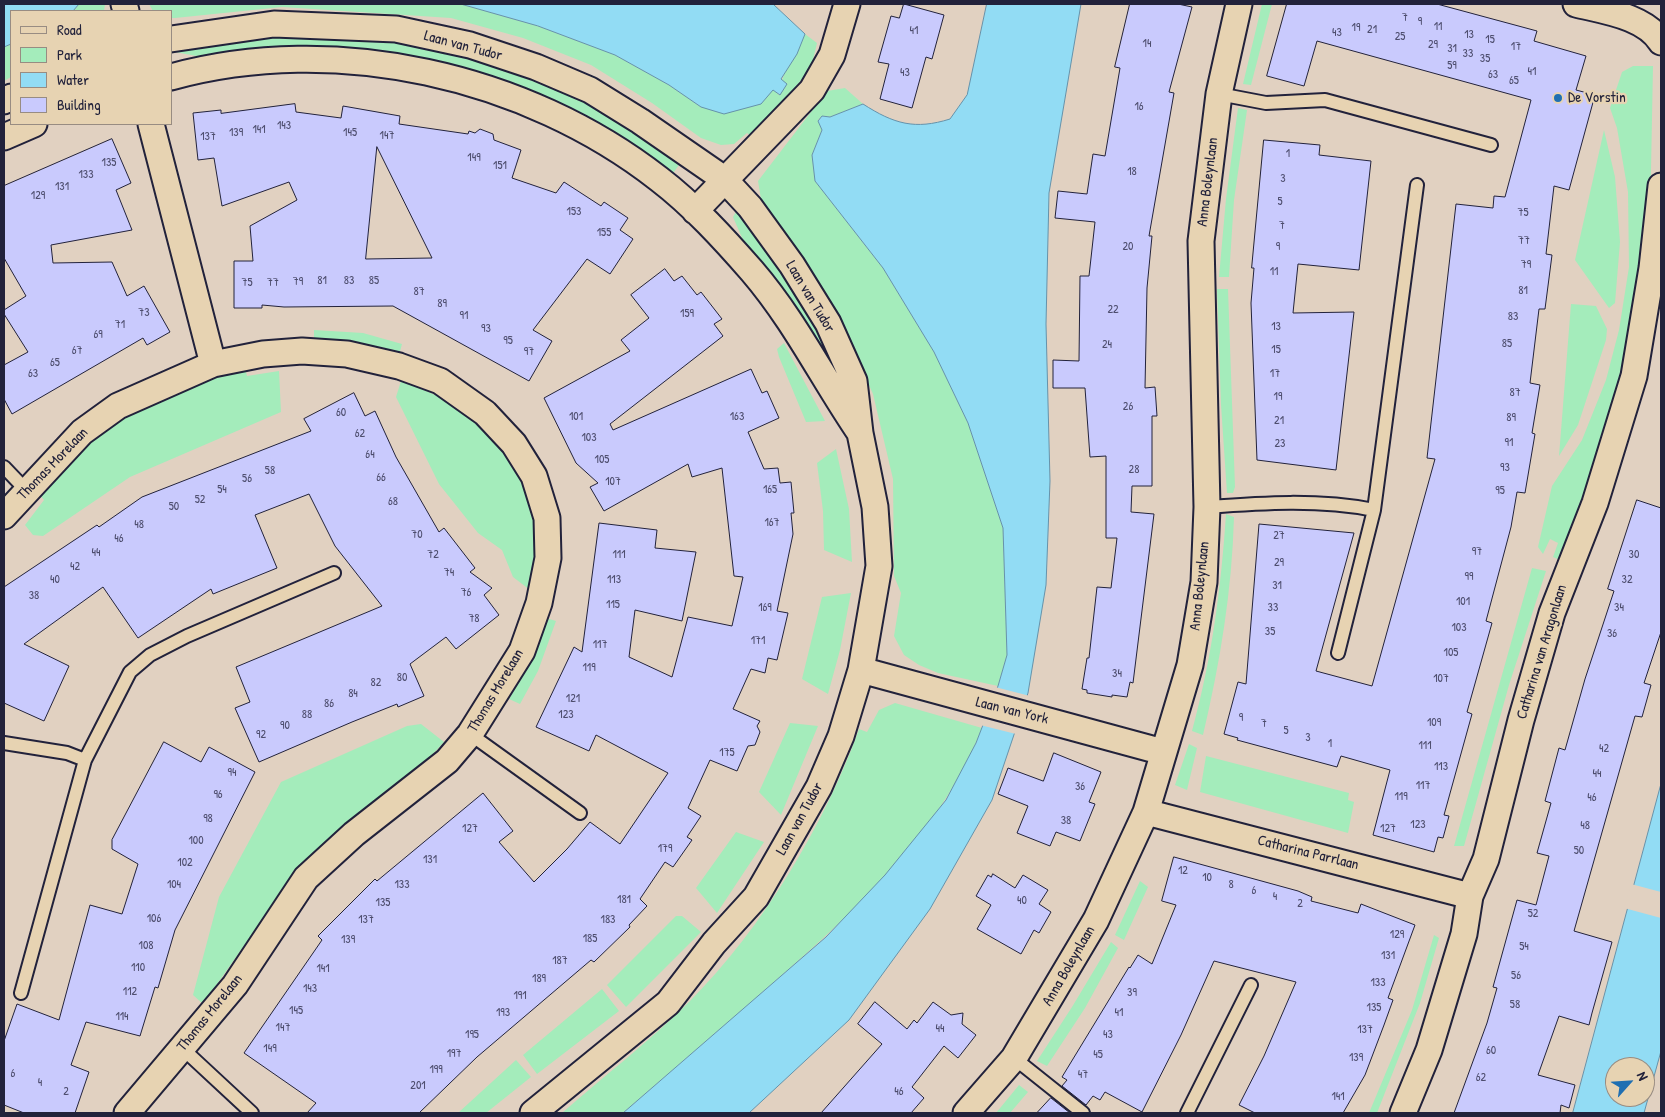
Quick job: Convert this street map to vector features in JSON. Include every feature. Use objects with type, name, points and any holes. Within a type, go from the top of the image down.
[{"type":"street","points":[[695,211],[812,90],[832,55],[847,4]]},
{"type":"street","name":"Anna Boleynlaan","points":[[966,1113],[1014,1058],[1096,920],[1146,812],[1190,665],[1204,582],[1206,506],[1201,241],[1219,94],[1238,4]]},
{"type":"street","points":[[1576,4],[1631,19],[1656,33],[1661,42]]},
{"type":"street","name":"Laan van Tudor","points":[[172,39],[274,24],[396,29],[470,45],[536,67],[590,90],[640,121],[724,179],[750,207],[792,265],[828,323],[854,381],[860,432],[875,508],[879,566],[861,670],[841,736],[819,787],[756,897],[714,943],[668,1003],[532,1113]]},
{"type":"street","name":"Laan van Tudor","points":[[172,76],[205,67],[260,61],[303,59],[378,63],[466,82],[574,124],[660,179],[695,211],[753,272],[796,328],[834,394],[860,432]]},
{"type":"street","points":[[4,137],[32,125]]},
{"type":"street","points":[[151,125],[213,364]]},
{"type":"street","name":"Catharina van Aragonlaan","points":[[1403,1113],[1429,1050],[1464,934],[1470,896],[1486,859],[1521,720],[1552,613],[1595,503],[1634,376],[1652,268],[1661,186]]},
{"type":"street","name":"Thomas Morelaan","points":[[4,516],[26,490],[82,432],[118,406],[169,381],[213,364],[263,354],[302,351],[348,354],[399,366],[440,381],[484,413],[514,444],[534,476],[547,518],[548,558],[539,603],[522,651],[470,734],[447,761],[354,834],[306,878],[235,986],[127,1113]]},
{"type":"street","name":"Laan van York","points":[[861,670],[1163,752]]},
{"type":"street","name":"Catharina Parrlaan","points":[[1146,812],[1470,896]]},
{"type":"lane","points":[[1219,94],[1266,103],[1325,100],[1491,145]]},
{"type":"lane","points":[[1338,653],[1374,510],[1417,185]]},
{"type":"lane","points":[[4,467],[26,490]]},
{"type":"lane","points":[[1206,506],[1341,503],[1374,510]]},
{"type":"lane","points":[[21,993],[85,760],[130,672],[150,655],[187,636],[334,572]]},
{"type":"lane","points":[[470,734],[580,813]]},
{"type":"lane","points":[[4,743],[67,753],[85,760]]},
{"type":"lane","points":[[1187,1113],[1251,986]]},
{"type":"lane","points":[[182,1048],[252,1113]]},
{"type":"lane","points":[[1014,1058],[1083,1113]]},
{"type":"green space","points":[[79,4],[105,4],[104,10],[74,10]]},
{"type":"green space","points":[[149,4],[461,4],[538,26],[615,55],[669,85],[701,107],[773,89],[779,95],[786,71],[805,34],[817,43],[811,68],[761,130],[752,137],[747,133],[734,144],[721,145],[701,138],[652,103],[591,65],[523,38],[451,18],[282,7],[172,18],[172,10],[152,10]]},
{"type":"green space","points":[[1262,4],[1272,4],[1251,85],[1243,84]]},
{"type":"green space","points":[[381,32],[540,74],[684,158],[671,176],[589,122],[317,51],[202,57],[175,52],[172,46],[188,39]]},
{"type":"green space","points":[[10,44],[10,78],[4,81],[4,47]]},
{"type":"green space","points":[[1633,66],[1653,66],[1650,223],[1622,370],[1594,471],[1562,561],[1553,557],[1558,543],[1550,539],[1543,554],[1538,547],[1552,486],[1582,440],[1606,380],[1619,330],[1629,267],[1628,192],[1617,128],[1610,108],[1622,72]]},
{"type":"green space","points":[[845,88],[863,104],[830,117],[822,116],[818,120],[822,130],[812,155],[815,181],[883,268],[934,352],[968,423],[1003,528],[1007,655],[998,686],[938,673],[919,665],[904,655],[894,636],[901,593],[894,576],[893,479],[873,394],[831,303],[798,251],[762,205],[758,181],[827,91]]},
{"type":"green space","points":[[1238,108],[1247,110],[1234,200],[1229,277],[1219,277],[1226,199]]},
{"type":"green space","points":[[1604,130],[1615,177],[1620,242],[1615,303],[1609,308],[1575,260]]},
{"type":"green space","points":[[737,210],[767,246],[824,334],[850,400],[814,335],[743,240],[733,217]]},
{"type":"green space","points":[[1217,289],[1228,289],[1235,487],[1233,493],[1227,493],[1221,405]]},
{"type":"green space","points":[[1571,304],[1596,306],[1607,329],[1606,340],[1578,425],[1559,456]]},
{"type":"green space","points":[[314,330],[363,333],[402,344],[399,355],[314,341]]},
{"type":"green space","points":[[784,343],[825,421],[806,422],[779,357],[777,349]]},
{"type":"green space","points":[[245,368],[247,376],[279,371],[281,412],[130,477],[43,536],[33,535],[25,525],[44,500],[38,493],[74,455],[104,431],[162,398]]},
{"type":"green space","points":[[401,381],[423,389],[457,407],[487,433],[514,469],[532,509],[537,529],[538,548],[530,590],[513,577],[502,550],[478,533],[439,484],[396,397]]},
{"type":"green space","points":[[836,449],[849,509],[852,562],[824,550],[823,511],[817,463]]},
{"type":"green space","points":[[1226,514],[1234,517],[1231,572],[1220,654],[1203,735],[1192,731],[1215,623]]},
{"type":"green space","points":[[1532,568],[1546,571],[1509,685],[1464,846],[1454,846]]},
{"type":"green space","points":[[851,593],[840,650],[828,694],[802,679],[822,597]]},
{"type":"green space","points":[[546,618],[556,621],[538,671],[520,704],[509,699],[530,662]]},
{"type":"green space","points":[[895,703],[982,728],[964,768],[941,806],[915,842],[854,909],[821,940],[623,1113],[562,1113],[675,1016],[717,973],[766,908],[810,838],[845,765],[859,729],[867,732],[879,710]]},
{"type":"green space","points":[[790,723],[818,726],[781,815],[759,792]]},
{"type":"green space","points":[[421,724],[444,742],[420,768],[282,892],[203,1004],[193,995],[219,897],[281,782],[407,726]]},
{"type":"green space","points":[[1189,744],[1197,748],[1187,790],[1175,785]]},
{"type":"green space","points":[[1206,756],[1349,793],[1348,800],[1354,802],[1348,833],[1200,792]]},
{"type":"green space","points":[[736,832],[764,842],[717,913],[696,888]]},
{"type":"green space","points":[[1140,881],[1148,887],[1124,940],[1115,935]]},
{"type":"green space","points":[[676,916],[682,916],[701,932],[626,1007],[607,985]]},
{"type":"green space","points":[[1434,935],[1439,938],[1420,1003],[1377,1113],[1369,1113],[1412,1010]]},
{"type":"green space","points":[[1111,942],[1118,948],[1085,1008],[1047,1066],[1037,1061],[1072,1007]]},
{"type":"green space","points":[[602,989],[619,1011],[537,1074],[523,1055]]},
{"type":"green space","points":[[516,1060],[531,1077],[486,1113],[458,1113]]},
{"type":"green space","points":[[1019,1085],[1028,1092],[1010,1113],[996,1113]]},
{"type":"water","points":[[4,4],[79,4],[74,10],[10,10],[10,44],[4,47]]},
{"type":"water","points":[[461,4],[773,4],[805,34],[797,54],[781,79],[787,84],[780,95],[773,90],[761,104],[724,114],[701,107],[669,85],[615,55],[538,26]]},
{"type":"water","points":[[987,4],[1081,4],[1049,193],[1046,324],[1050,481],[1046,585],[1028,693],[992,800],[930,909],[849,1020],[749,1113],[623,1113],[826,937],[885,875],[946,800],[976,743],[998,686],[1007,655],[1003,528],[968,423],[934,352],[883,268],[815,181],[812,155],[822,130],[818,121],[822,116],[830,117],[863,104],[885,116],[905,123],[926,124],[950,119],[967,95]]},
{"type":"water","points":[[1661,784],[1661,1051],[1655,1073],[1655,1057],[1605,1057],[1605,1107],[1646,1107],[1644,1113],[1573,1113]]},
{"type":"pier","points":[[995,687],[1030,696],[1016,734],[980,725]]},
{"type":"pier","points":[[1631,884],[1661,892],[1661,918],[1624,908]]},
{"type":"building","points":[[904,4],[944,15],[932,59],[926,57],[912,108],[880,99],[889,64],[878,62],[891,16],[899,18]]},
{"type":"building","points":[[1130,4],[1178,4],[1192,7],[1169,92],[1174,93],[1149,236],[1152,236],[1147,288],[1145,388],[1155,387],[1157,416],[1152,416],[1152,486],[1132,486],[1131,512],[1154,514],[1133,683],[1130,682],[1127,697],[1112,695],[1112,697],[1087,693],[1087,690],[1082,689],[1087,658],[1089,658],[1097,587],[1111,588],[1117,538],[1106,538],[1106,456],[1090,457],[1085,388],[1053,388],[1053,360],[1079,361],[1080,276],[1089,276],[1095,222],[1055,218],[1058,191],[1087,194],[1093,154],[1105,156],[1120,68],[1115,67]]},
{"type":"building","points":[[1287,4],[1437,4],[1537,31],[1534,41],[1586,56],[1576,90],[1595,95],[1569,190],[1554,186],[1546,254],[1552,255],[1545,309],[1539,309],[1530,383],[1540,385],[1532,433],[1535,434],[1525,493],[1517,492],[1511,527],[1486,621],[1492,623],[1467,712],[1472,714],[1444,815],[1449,816],[1443,838],[1438,837],[1434,852],[1373,835],[1390,770],[1341,756],[1337,767],[1237,740],[1238,738],[1224,734],[1238,682],[1246,684],[1259,524],[1354,533],[1316,671],[1372,686],[1435,459],[1427,458],[1456,204],[1493,208],[1494,196],[1505,197],[1531,100],[1317,41],[1304,86],[1267,76]]},
{"type":"building","points":[[295,104],[296,112],[341,118],[343,106],[400,116],[399,124],[468,134],[469,131],[475,133],[480,129],[493,134],[494,140],[521,150],[512,178],[556,193],[564,182],[601,206],[604,202],[628,218],[620,230],[633,239],[610,274],[587,259],[533,330],[552,341],[529,381],[393,306],[284,307],[262,305],[262,308],[234,308],[234,261],[253,261],[250,226],[297,200],[289,182],[222,206],[214,158],[198,160],[193,113],[221,110],[221,113]],"holes":[[[377,147],[432,258],[366,259]]]},
{"type":"building","points":[[112,139],[131,183],[116,190],[132,230],[51,245],[53,263],[112,262],[127,296],[144,286],[170,332],[147,345],[143,338],[12,414],[4,399],[4,365],[28,352],[4,314],[4,310],[26,296],[4,258],[4,186]]},
{"type":"building","points":[[1264,140],[1320,145],[1319,155],[1371,161],[1359,270],[1298,264],[1293,313],[1354,312],[1336,470],[1257,460],[1251,303],[1254,268],[1252,268]]},
{"type":"building","points":[[665,269],[674,281],[682,276],[697,295],[701,292],[722,319],[714,324],[723,336],[610,424],[613,430],[751,369],[762,393],[767,391],[779,418],[748,432],[764,469],[778,468],[780,483],[791,482],[794,513],[791,513],[793,534],[777,611],[788,613],[777,660],[768,658],[765,673],[751,669],[733,709],[760,721],[757,726],[760,732],[755,745],[748,746],[737,771],[710,760],[688,808],[701,816],[687,837],[692,840],[673,867],[665,862],[640,899],[647,906],[629,925],[630,927],[594,962],[591,960],[477,1057],[419,1113],[307,1113],[316,1103],[244,1053],[322,940],[318,936],[375,879],[377,881],[483,793],[513,831],[499,842],[534,882],[567,849],[590,822],[620,844],[668,773],[596,735],[589,751],[536,727],[574,647],[582,652],[599,523],[657,530],[655,548],[696,552],[682,621],[635,610],[629,657],[672,677],[688,617],[732,626],[743,577],[734,576],[722,468],[692,477],[688,464],[604,511],[590,487],[598,483],[576,463],[544,398],[630,351],[621,340],[649,318],[631,295]]},
{"type":"building","points":[[354,393],[365,416],[375,411],[396,457],[439,532],[444,528],[475,568],[470,572],[492,588],[484,595],[499,615],[456,649],[446,637],[410,664],[424,696],[398,707],[397,704],[352,722],[259,762],[235,708],[250,702],[236,667],[382,606],[335,546],[309,494],[255,515],[277,568],[213,594],[211,589],[138,638],[103,587],[24,644],[69,666],[44,721],[4,703],[4,587],[97,525],[99,527],[142,497],[311,431],[304,419]]},
{"type":"building","points":[[1637,500],[1661,508],[1661,632],[1644,683],[1651,685],[1642,717],[1635,716],[1574,931],[1612,942],[1589,1025],[1559,1016],[1538,1075],[1575,1085],[1569,1108],[1561,1105],[1560,1113],[1454,1113],[1487,1023],[1497,988],[1493,987],[1517,900],[1536,905],[1549,856],[1537,853],[1551,803],[1545,801],[1559,748],[1565,750],[1585,679],[1614,591],[1608,589]]},
{"type":"building","points":[[164,742],[201,762],[209,747],[255,772],[175,930],[158,988],[155,987],[140,1036],[86,1022],[71,1065],[89,1072],[75,1113],[24,1113],[4,1105],[4,1041],[17,1004],[59,1020],[90,905],[122,914],[138,864],[112,849],[112,840]]},
{"type":"building","points":[[1054,753],[1101,772],[1089,802],[1095,804],[1080,841],[1056,832],[1050,846],[1017,833],[1028,806],[998,794],[1008,768],[1043,781]]},
{"type":"building","points":[[1174,857],[1298,891],[1312,897],[1311,901],[1358,913],[1361,904],[1415,925],[1388,998],[1393,1000],[1365,1075],[1343,1113],[1255,1113],[1239,1105],[1264,1056],[1296,982],[1214,961],[1181,1035],[1142,1112],[1105,1092],[1100,1100],[1093,1096],[1086,1105],[1062,1086],[1067,1080],[1062,1077],[1129,967],[1138,955],[1152,964],[1176,905],[1162,901]]},
{"type":"building","points":[[993,874],[1015,888],[1023,875],[1048,890],[1039,904],[1051,912],[1039,933],[1034,930],[1021,954],[977,929],[991,905],[976,896],[988,875],[991,877]]},
{"type":"building","points":[[875,1002],[907,1029],[914,1020],[917,1023],[933,1002],[951,1015],[963,1013],[962,1024],[976,1035],[958,1058],[944,1046],[912,1087],[924,1098],[911,1113],[821,1113],[882,1044],[858,1024]]},
{"type":"building","points":[[1051,1098],[1070,1113],[1037,1113]]},
{"type":"place","name":"De Vorstin","points":[[1558,98]]}]
